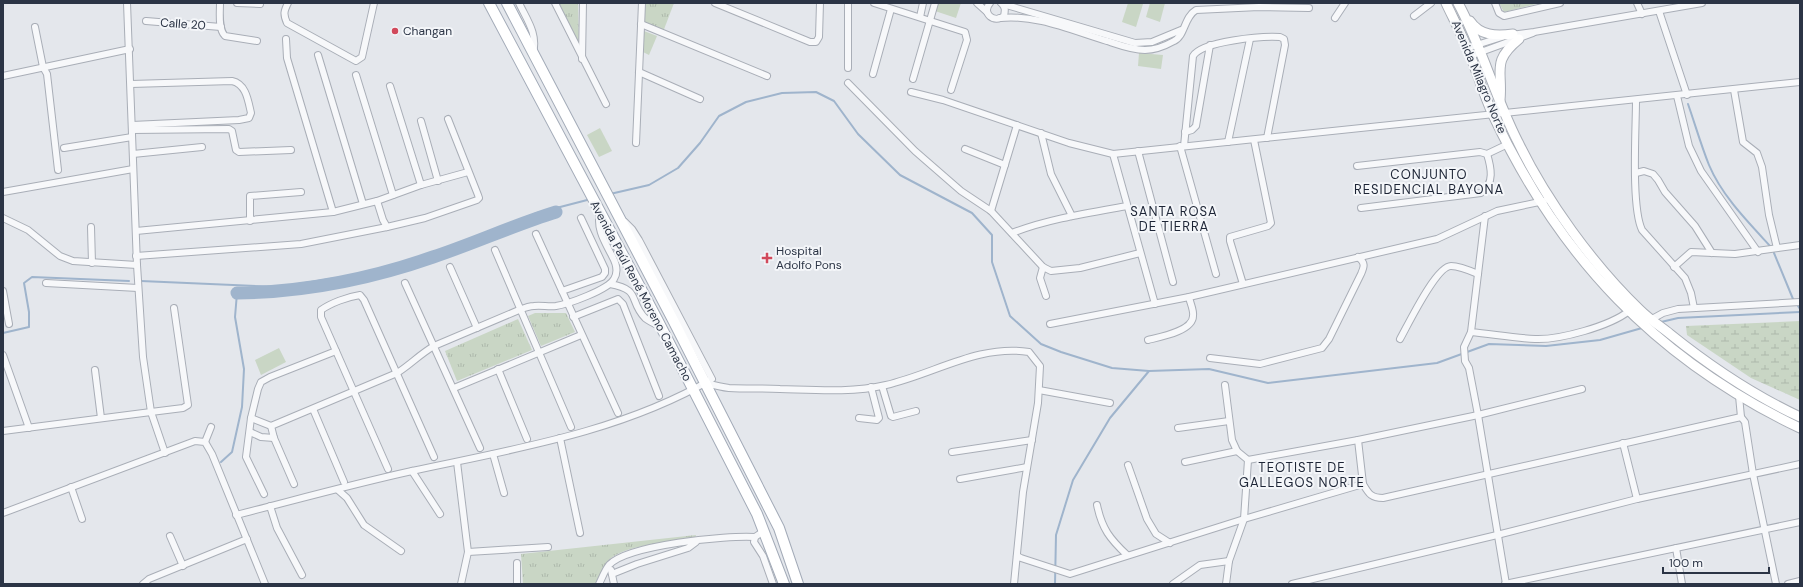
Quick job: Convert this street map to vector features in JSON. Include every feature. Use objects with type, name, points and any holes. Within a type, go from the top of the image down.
[{"type":"main road","name":"Avenida Paúl René Moreno Camacho","points":[[488,3],[694,390],[757,514],[784,584]]},
{"type":"main road","name":"Avenida Paúl René Moreno Camacho","points":[[507,3],[608,195],[779,528],[798,584]]},
{"type":"main road","name":"Avenida Milagro Norte","points":[[1446,3],[1469,52],[1493,114],[1508,144],[1540,202],[1575,252],[1599,281],[1629,311],[1664,342],[1707,376],[1739,396],[1800,428]]},
{"type":"main road","name":"Avenida Milagro Norte","points":[[1460,6],[1500,104],[1518,143],[1550,198],[1608,276],[1640,310],[1722,374],[1747,390],[1800,417]]},
{"type":"main road","points":[[1460,6],[1475,28],[1495,36],[1516,37]]},
{"type":"main road","points":[[1500,104],[1502,90],[1500,62],[1516,37]]},
{"type":"street","points":[[128,3],[136,256],[143,357],[150,412],[164,453]]},
{"type":"street","points":[[220,3],[222,33],[228,38],[257,41]]},
{"type":"street","points":[[237,3],[260,4]]},
{"type":"street","points":[[288,3],[284,10],[284,16],[287,23],[356,61],[362,57],[374,3]]},
{"type":"street","points":[[519,3],[535,35],[533,53]]},
{"type":"street","points":[[555,3],[606,104]]},
{"type":"street","points":[[582,3],[582,59]]},
{"type":"street","points":[[636,143],[642,3]]},
{"type":"street","points":[[715,3],[810,42],[816,42],[819,37],[820,3]]},
{"type":"street","points":[[848,3],[848,68]]},
{"type":"street","points":[[874,3],[965,32],[967,40],[951,90]]},
{"type":"street","points":[[920,17],[924,3]]},
{"type":"street","points":[[913,79],[935,3]]},
{"type":"street","points":[[977,3],[992,19],[1010,17],[1036,20],[1127,47],[1145,50],[1167,45],[1176,40],[1191,13],[1196,10],[1259,7],[1309,8]]},
{"type":"street","points":[[987,12],[987,8],[990,3]]},
{"type":"street","points":[[1000,18],[1005,12],[1002,3]]},
{"type":"street","points":[[1002,3],[1135,43],[1163,38],[1181,30]]},
{"type":"street","points":[[1335,18],[1345,3]]},
{"type":"street","points":[[1414,16],[1431,3]]},
{"type":"street","points":[[1495,3],[1499,13],[1504,16],[1560,3]]},
{"type":"street","points":[[1637,3],[1642,14]]},
{"type":"street","points":[[1469,52],[1534,32],[1702,3]]},
{"type":"street","points":[[873,74],[891,9]]},
{"type":"street","points":[[1659,11],[1687,95]]},
{"type":"street","name":"Calle 20","points":[[146,21],[221,27]]},
{"type":"street","points":[[641,24],[767,76]]},
{"type":"street","points":[[35,27],[43,67],[47,74],[58,170]]},
{"type":"street","points":[[1216,274],[1182,146],[1192,56],[1195,52],[1210,45],[1250,39],[1280,37],[1284,39],[1285,45],[1267,138]]},
{"type":"street","points":[[1163,38],[1167,45]]},
{"type":"street","points":[[286,39],[287,58],[332,212]]},
{"type":"street","points":[[1228,142],[1250,39]]},
{"type":"street","points":[[1145,42],[1145,50]]},
{"type":"street","points":[[1184,132],[1192,130],[1196,126],[1210,45]]},
{"type":"street","points":[[3,76],[130,49]]},
{"type":"street","points":[[318,55],[363,204]]},
{"type":"street","points":[[639,72],[700,99]]},
{"type":"street","points":[[356,75],[393,195]]},
{"type":"street","points":[[64,148],[132,131],[239,120],[249,118],[251,113],[243,87],[239,83],[232,81],[131,84]]},
{"type":"street","points":[[910,92],[943,100],[1069,143],[1113,154],[1800,82]]},
{"type":"street","points":[[848,83],[915,151],[960,190],[991,211],[1031,256],[1043,267],[1051,271],[1080,268],[1140,253]]},
{"type":"street","points":[[390,86],[421,185]]},
{"type":"street","points":[[1734,90],[1743,142],[1757,153],[1762,167],[1769,215],[1778,248]]},
{"type":"street","points":[[1677,96],[1689,146],[1701,172],[1758,252]]},
{"type":"street","points":[[1636,100],[1638,222],[1642,230],[1688,285],[1694,308]]},
{"type":"street","points":[[136,256],[301,244],[361,234],[425,218],[477,200],[479,198],[448,119]]},
{"type":"street","points":[[421,121],[438,181]]},
{"type":"street","points":[[991,211],[1017,125]]},
{"type":"street","points":[[132,131],[229,128],[232,130],[236,150],[239,152],[292,150]]},
{"type":"street","points":[[1041,133],[1051,174],[1072,216]]},
{"type":"street","points":[[1243,284],[1230,237],[1268,226],[1271,223],[1254,140]]},
{"type":"street","points":[[1357,166],[1480,152],[1487,154],[1508,144]]},
{"type":"street","points":[[133,154],[202,147]]},
{"type":"street","points":[[965,149],[1005,165]]},
{"type":"street","points":[[1138,151],[1173,282]]},
{"type":"street","points":[[1113,154],[1155,304]]},
{"type":"street","points":[[1361,208],[1481,193],[1488,189],[1491,181],[1487,154]]},
{"type":"street","points":[[3,192],[134,169]]},
{"type":"street","points":[[1636,173],[1644,171],[1652,174],[1658,180],[1665,192],[1698,230],[1712,252]]},
{"type":"street","points":[[136,231],[332,212],[377,201],[421,185],[468,172]]},
{"type":"street","points":[[250,221],[250,196],[301,192]]},
{"type":"street","points":[[1050,324],[1189,297],[1437,239],[1497,210],[1540,202],[1550,198]]},
{"type":"street","points":[[377,201],[383,220],[387,227]]},
{"type":"street","points":[[251,418],[271,426],[397,373],[411,364],[421,353],[434,346],[519,310],[532,306],[554,306],[567,303],[583,298],[610,284],[614,279],[617,265],[601,233],[595,203]]},
{"type":"street","points":[[1012,233],[1026,227],[1072,216],[1127,206]]},
{"type":"street","points":[[1485,216],[1471,332],[1464,348],[1464,361],[1468,364],[1478,415],[1505,584],[1800,522]]},
{"type":"street","points":[[3,218],[28,230],[60,256],[73,261],[137,265]]},
{"type":"street","points":[[562,291],[602,277],[605,274],[581,218]]},
{"type":"street","points":[[91,227],[92,263]]},
{"type":"street","points":[[536,234],[618,413]]},
{"type":"street","points":[[1674,267],[1691,252],[1735,254],[1800,245]]},
{"type":"street","points":[[495,250],[519,310],[539,352],[571,427]]},
{"type":"street","points":[[1210,358],[1260,364],[1322,348],[1329,339],[1361,274],[1364,266],[1363,261],[1358,258]]},
{"type":"street","points":[[1400,339],[1439,273],[1445,268],[1452,266],[1478,274]]},
{"type":"street","points":[[450,267],[477,328]]},
{"type":"street","points":[[1043,267],[1040,278],[1046,296]]},
{"type":"street","points":[[46,283],[138,288]]},
{"type":"street","points":[[406,283],[480,448]]},
{"type":"street","points":[[610,284],[627,288],[631,292],[645,318],[662,328]]},
{"type":"street","points":[[3,291],[8,324]]},
{"type":"street","points":[[388,469],[321,317],[321,310],[355,296],[360,295],[364,300],[434,457]]},
{"type":"street","points":[[1148,340],[1184,329],[1191,322],[1194,316],[1189,297]]},
{"type":"street","points":[[574,317],[618,299],[623,304],[659,396]]},
{"type":"street","points":[[1652,319],[1663,313],[1678,309],[1800,302]]},
{"type":"street","points":[[3,431],[183,408],[188,405],[174,308]]},
{"type":"street","points":[[1471,332],[1537,340],[1580,332],[1619,319],[1629,311]]},
{"type":"street","points":[[454,388],[581,335]]},
{"type":"street","points":[[236,515],[412,471],[560,438],[624,419],[694,390],[705,383],[729,388],[839,391],[882,386],[932,371],[968,357],[989,352],[1014,350],[1029,352],[1040,366],[1039,390],[1027,467],[1014,584]]},
{"type":"street","points":[[264,494],[246,457],[251,418],[261,382],[336,351]]},
{"type":"street","points":[[3,355],[29,428]]},
{"type":"street","points":[[498,369],[527,439]]},
{"type":"street","points":[[95,370],[101,418]]},
{"type":"street","points":[[1225,385],[1232,440],[1237,451],[1248,460],[1358,440],[1478,415],[1582,389]]},
{"type":"street","points":[[882,386],[890,416]]},
{"type":"street","points":[[871,387],[879,418]]},
{"type":"street","points":[[1039,390],[1110,403]]},
{"type":"street","points":[[1739,396],[1741,417],[1745,422],[1753,474],[1776,584]]},
{"type":"street","points":[[313,409],[344,482]]},
{"type":"street","points":[[858,418],[877,420],[879,418],[890,416],[893,417],[916,411]]},
{"type":"street","points":[[1358,440],[1363,484],[1369,495],[1374,498],[1383,498],[1741,417]]},
{"type":"street","points":[[1178,428],[1229,421]]},
{"type":"street","points":[[271,426],[274,438],[294,484]]},
{"type":"street","points":[[205,442],[211,427]]},
{"type":"street","points":[[250,432],[260,437],[274,438]]},
{"type":"street","points":[[560,438],[580,533]]},
{"type":"street","points":[[952,452],[1032,440]]},
{"type":"street","points":[[3,513],[195,441],[205,442]]},
{"type":"street","points":[[205,442],[212,454],[265,584]]},
{"type":"street","points":[[1623,443],[1637,499]]},
{"type":"street","points":[[1185,462],[1237,451]]},
{"type":"street","points":[[493,454],[504,493]]},
{"type":"street","points":[[1226,584],[1229,561],[1244,519],[1248,460]]},
{"type":"street","points":[[457,462],[468,552],[461,584]]},
{"type":"street","points":[[1292,584],[1497,535],[1637,499],[1800,464]]},
{"type":"street","points":[[1128,465],[1147,519],[1156,534],[1170,543]]},
{"type":"street","points":[[960,479],[1027,467]]},
{"type":"street","points":[[412,471],[440,514]]},
{"type":"street","points":[[1017,556],[1070,574],[1244,519],[1363,484]]},
{"type":"street","points":[[71,487],[82,519]]},
{"type":"street","points":[[338,490],[347,498],[364,525],[401,551]]},
{"type":"street","points":[[1098,505],[1101,521],[1108,535],[1127,555]]},
{"type":"street","points":[[270,506],[276,528],[302,575]]},
{"type":"street","points":[[599,584],[609,565],[621,556],[659,545],[697,542],[729,537],[755,537],[764,531]]},
{"type":"street","points":[[170,536],[183,566]]},
{"type":"street","points":[[755,537],[754,542],[763,556],[773,584]]},
{"type":"street","points":[[143,584],[149,580],[247,539]]},
{"type":"street","points":[[612,574],[637,564],[688,548],[697,542]]},
{"type":"street","points":[[468,552],[548,547]]},
{"type":"street","points":[[1676,548],[1682,584]]},
{"type":"street","points":[[634,552],[634,558],[637,564]]},
{"type":"street","points":[[1173,584],[1200,565],[1229,561]]},
{"type":"street","points":[[516,563],[517,584]]},
{"type":"street","points":[[609,565],[614,584]]},
{"type":"street","points":[[1788,584],[1800,581]]},
{"type":"green space","points":[[558,3],[578,3],[579,46]]},
{"type":"green space","points":[[642,3],[674,3],[663,32],[641,23]]},
{"type":"green space","points":[[937,3],[961,3],[956,18],[935,11]]},
{"type":"green space","points":[[1128,3],[1143,4],[1136,27],[1122,22]]},
{"type":"green space","points":[[1150,3],[1165,3],[1160,22],[1146,17]]},
{"type":"green space","points":[[1499,3],[1536,3],[1536,4],[1504,12]]},
{"type":"green space","points":[[644,31],[657,36],[649,55],[643,52]]},
{"type":"green space","points":[[1139,53],[1163,55],[1161,69],[1138,66]]},
{"type":"green space","points":[[600,128],[612,151],[599,157],[587,135]]},
{"type":"green space","points":[[535,313],[566,313],[575,332],[541,346],[528,316]]},
{"type":"green space","points":[[518,319],[532,350],[457,381],[445,351]]},
{"type":"green space","points":[[1800,321],[1800,400],[1751,378],[1687,335],[1686,326]]},
{"type":"green space","points":[[279,348],[286,362],[261,375],[255,360]]},
{"type":"green space","points":[[696,535],[695,539],[648,545],[614,556],[607,562],[595,584],[523,584],[521,554]]},
{"type":"waterway","points":[[610,194],[649,185],[678,168],[700,143],[719,116],[746,102],[782,93],[816,92],[834,101],[858,134],[900,175],[972,213],[992,235],[992,262],[1010,316],[1041,344],[1112,368],[1149,371],[1209,369],[1268,383],[1437,363],[1489,344],[1546,346],[1600,340],[1642,328]]},
{"type":"waterway","points":[[1688,104],[1714,176],[1736,208],[1771,247]]},
{"type":"waterway","points":[[141,281],[279,287],[368,273],[434,253],[537,213],[591,199]]},
{"type":"waterway","points":[[237,293],[312,287],[385,272],[449,252],[556,212]]},
{"type":"waterway","points":[[1774,253],[1793,299]]},
{"type":"waterway","points":[[3,333],[29,327],[29,312],[24,283],[32,277],[129,281]]},
{"type":"waterway","points":[[221,462],[232,452],[242,407],[244,369],[235,317],[237,293]]},
{"type":"waterway","points":[[1661,322],[1678,318],[1800,312]]},
{"type":"waterway","points":[[1055,584],[1056,535],[1073,480],[1110,418],[1149,371]]},
{"type":"place","name":"Changan","points":[[395,31]]},
{"type":"place","name":"Hospital Adolfo Pons","points":[[767,258]]},
{"type":"district","name":"CONJUNTO RESIDENCIAL BAYONA","points":[[1429,182]]},
{"type":"district","name":"SANTA ROSA DE TIERRA","points":[[1174,218]]},
{"type":"district","name":"TEOTISTE DE GALLEGOS NORTE","points":[[1302,474]]}]
